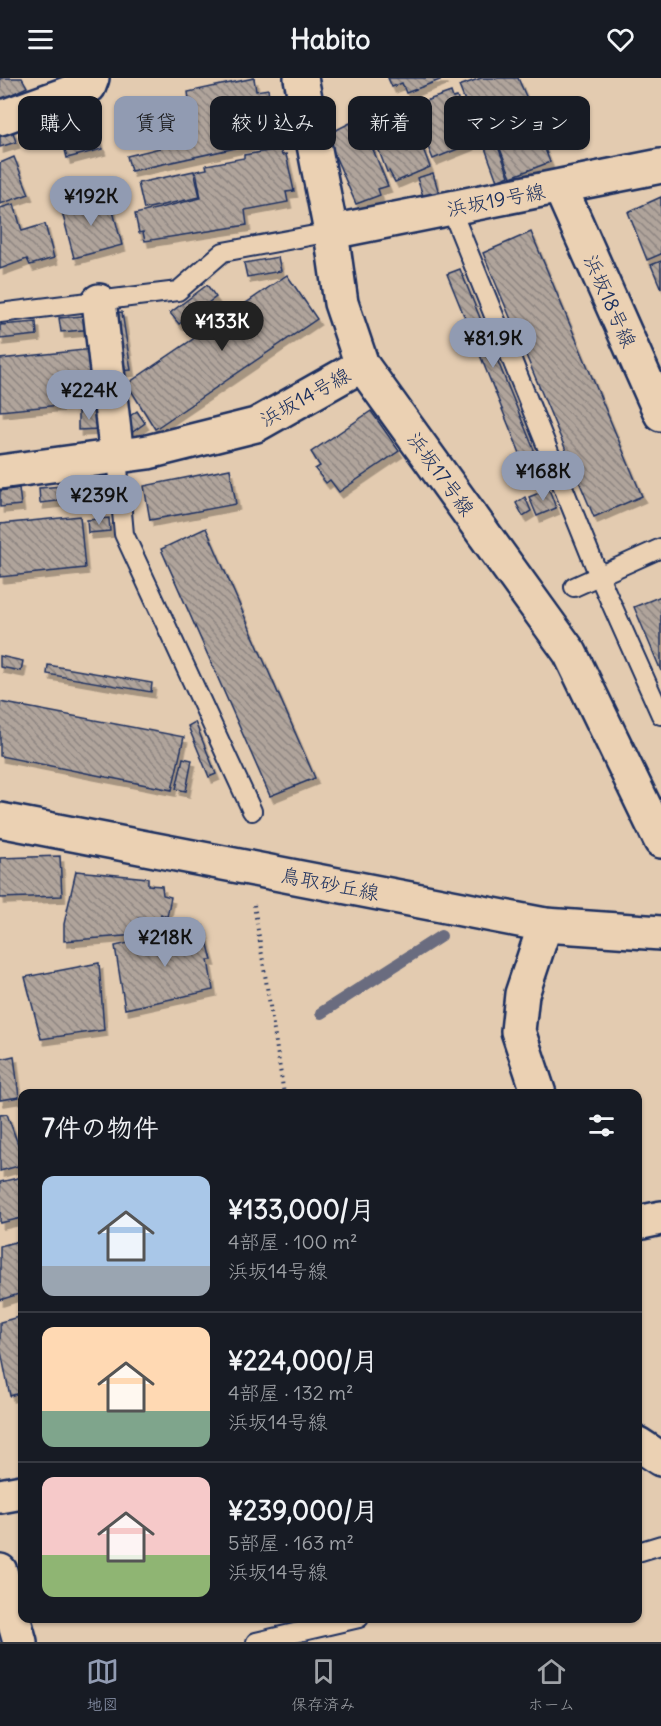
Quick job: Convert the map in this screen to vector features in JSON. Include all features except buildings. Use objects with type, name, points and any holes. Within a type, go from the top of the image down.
[{"type":"street","name":"浜坂17号線","points":[[301,78],[331,232],[341,303],[362,365],[570,653],[661,841]]},
{"type":"street","points":[[0,118],[97,81]]},
{"type":"street","name":"浜坂19号線","points":[[331,232],[661,166]]},
{"type":"street","name":"浜坂18号線","points":[[560,187],[661,414]]},
{"type":"street","points":[[99,301],[117,457]]},
{"type":"street","name":"浜坂14号線","points":[[0,472],[148,452],[256,425],[362,365]]},
{"type":"street","name":"鳥取砂丘線","points":[[0,820],[545,925],[661,933]]},
{"type":"street","points":[[537,1089],[518,1031],[522,994],[545,925]]},
{"type":"street","points":[[642,1222],[661,1218]]},
{"type":"street","points":[[642,1447],[661,1459]]},
{"type":"street","points":[[0,1496],[18,1492]]},
{"type":"street","points":[[0,1571],[20,1642]]},
{"type":"lane","points":[[452,209],[599,576],[661,715]]},
{"type":"lane","points":[[0,313],[178,291],[223,252],[331,232]]},
{"type":"lane","points":[[117,457],[124,534],[252,811]]},
{"type":"lane","points":[[574,587],[661,548]]},
{"type":"lane","points":[[642,1551],[661,1545]]},
{"type":"lane","points":[[256,1642],[338,1623]]},
{"type":"path","points":[[249,868],[284,1089]]},
{"type":"waterway","points":[[321,1013],[441,936]]}]
